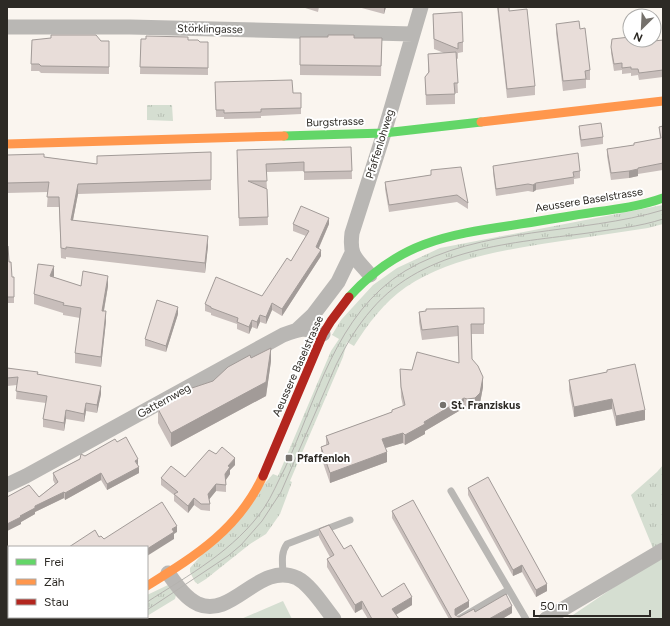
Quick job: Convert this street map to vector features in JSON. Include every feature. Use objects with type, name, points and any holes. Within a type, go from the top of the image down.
[{"type":"main road","name":"Burgstrasse","points":[[7,144],[384,133],[663,101]]},
{"type":"main road","name":"Aeussere Baselstrasse","points":[[148,585],[168,573],[212,541],[246,506],[266,468],[323,334],[340,306],[370,275],[411,249],[467,232],[619,209],[649,203],[663,198]]},
{"type":"street","name":"Pfaffenlohweg","points":[[352,253],[350,246],[352,233],[384,133],[421,7]]},
{"type":"street","name":"Störklingasse","points":[[7,27],[130,27],[413,34]]},
{"type":"street","points":[[352,253],[370,275]]},
{"type":"street","name":"Gatternweg","points":[[7,485],[298,329],[313,315],[338,282],[352,253]]},
{"type":"street","points":[[298,329],[309,329],[323,334]]},
{"type":"street","points":[[546,619],[663,550]]},
{"type":"street","points":[[168,573],[191,600],[197,604],[211,606],[228,602],[254,584],[271,576],[283,575],[297,578],[307,585],[334,619]]},
{"type":"lane","points":[[451,491],[526,619]]},
{"type":"lane","points":[[283,575],[282,556],[287,544],[350,520]]},
{"type":"lane","points":[[459,619],[508,590]]},
{"type":"green space","points":[[147,105],[172,105],[173,121],[147,120]]},
{"type":"green space","points":[[663,205],[663,224],[648,228],[497,252],[459,262],[441,269],[423,277],[398,293],[377,314],[354,346],[347,342],[343,357],[290,481],[292,482],[280,514],[266,534],[250,544],[206,579],[198,584],[195,582],[190,572],[190,568],[273,474],[278,476],[331,351],[339,339],[332,335],[341,320],[373,285],[397,268],[440,248]]},
{"type":"green space","points":[[663,465],[663,554],[657,558],[631,495]]},
{"type":"green space","points":[[663,555],[663,619],[567,619],[657,558]]},
{"type":"green space","points":[[168,585],[176,595],[175,599],[148,615],[148,595]]},
{"type":"green space","points":[[283,601],[292,619],[241,619]]},
{"type":"building","points":[[498,7],[509,7],[509,11],[527,9],[535,86],[507,89]]},
{"type":"building","points":[[462,12],[463,42],[458,43],[458,49],[434,39],[433,14]]},
{"type":"building","points":[[579,21],[580,29],[585,28],[590,70],[585,71],[586,79],[563,81],[556,24]]},
{"type":"building","points":[[51,35],[96,35],[101,41],[109,41],[109,67],[41,66],[39,64],[31,64],[32,40],[51,38]]},
{"type":"building","points":[[328,35],[354,35],[354,38],[382,38],[381,66],[300,65],[300,37],[328,37]]},
{"type":"building","points":[[146,36],[188,37],[188,40],[208,42],[208,68],[140,67],[141,39],[146,39]]},
{"type":"building","points":[[622,38],[622,48],[662,48],[663,40],[663,70],[639,73],[638,69],[631,69],[631,67],[622,68],[622,63],[614,64],[611,47],[612,39]]},
{"type":"building","points":[[456,52],[458,83],[454,83],[455,94],[426,95],[425,77],[429,72],[428,54]]},
{"type":"building","points":[[292,80],[293,93],[301,93],[301,108],[261,109],[261,112],[224,113],[224,110],[216,110],[215,82]]},
{"type":"building","points":[[601,123],[603,137],[581,140],[579,126]]},
{"type":"building","points":[[663,126],[663,163],[629,171],[611,173],[607,149],[634,145],[634,143],[661,138],[659,127]]},
{"type":"building","points":[[351,147],[352,171],[304,172],[304,162],[266,164],[267,181],[248,181],[267,189],[268,217],[239,218],[237,150]]},
{"type":"building","points":[[211,152],[211,180],[78,184],[71,220],[208,236],[205,263],[66,247],[66,249],[61,248],[59,197],[47,197],[49,182],[7,183],[7,155],[44,154],[44,157],[97,164],[97,156]]},
{"type":"building","points":[[578,153],[580,171],[573,172],[574,177],[536,183],[533,185],[528,184],[496,189],[493,166]]},
{"type":"building","points":[[461,167],[468,203],[457,195],[389,205],[385,182],[431,175],[431,170]]},
{"type":"building","points":[[301,206],[329,218],[316,247],[321,250],[282,309],[272,303],[266,317],[260,315],[257,322],[252,320],[249,327],[237,322],[238,318],[211,308],[205,304],[216,277],[262,296],[287,258],[291,261],[309,231],[293,224]]},
{"type":"building","points":[[8,246],[9,262],[11,262],[12,277],[14,277],[14,297],[7,297]]},
{"type":"building","points":[[38,264],[54,266],[50,276],[81,286],[83,271],[108,276],[102,311],[106,311],[101,357],[75,353],[81,308],[63,305],[64,303],[34,294]]},
{"type":"building","points":[[157,300],[178,307],[166,346],[145,339]]},
{"type":"building","points":[[484,308],[484,324],[471,324],[472,359],[478,366],[483,377],[480,393],[475,398],[464,398],[424,422],[425,424],[405,435],[403,433],[382,439],[387,452],[330,473],[321,447],[329,444],[326,436],[392,412],[392,410],[405,405],[401,387],[400,369],[412,370],[417,352],[459,363],[458,326],[422,330],[419,312],[426,311],[426,309]]},
{"type":"building","points":[[271,348],[266,382],[171,433],[158,409],[171,401],[168,400],[191,387],[192,388],[213,381],[228,367],[250,355],[251,358]]},
{"type":"building","points":[[635,364],[645,410],[616,416],[612,399],[574,407],[569,380]]},
{"type":"building","points":[[7,368],[38,372],[37,374],[101,386],[97,405],[86,403],[84,414],[66,410],[64,423],[43,419],[47,396],[16,391],[18,377],[7,378]]},
{"type":"building","points":[[126,437],[138,459],[135,461],[139,467],[107,484],[101,473],[65,493],[64,492],[35,506],[35,508],[20,516],[21,517],[7,524],[7,497],[29,485],[39,497],[58,482],[53,473],[80,459],[81,454],[85,456],[115,439],[117,442]]},
{"type":"building","points":[[222,447],[235,458],[228,466],[230,467],[225,474],[226,485],[216,484],[208,494],[210,504],[201,504],[194,498],[188,506],[174,494],[178,492],[161,478],[171,466],[185,477],[209,450],[216,454]]},
{"type":"building","points":[[488,477],[547,584],[536,590],[522,565],[513,570],[468,488]]},
{"type":"building","points":[[413,500],[469,601],[455,609],[455,615],[459,617],[474,609],[475,612],[506,594],[512,606],[489,619],[452,619],[392,511]]},
{"type":"building","points":[[162,502],[177,526],[172,529],[174,532],[148,548],[148,546],[71,546],[95,530],[99,537],[101,536],[104,539]]},
{"type":"building","points":[[329,525],[344,549],[351,545],[382,597],[404,583],[412,597],[392,609],[399,619],[372,619],[362,601],[355,605],[327,559],[334,555],[319,529]]},
{"type":"tram line","points":[[148,601],[210,561],[225,549],[239,537],[264,508],[285,468],[331,360],[345,334],[361,310],[381,289],[405,271],[434,256],[465,246],[531,233],[599,224],[663,210]]},
{"type":"tram line","points":[[148,609],[228,556],[241,545],[262,521],[281,492],[336,365],[344,350],[367,315],[393,288],[418,272],[444,260],[472,252],[530,240],[626,228],[663,219]]},
{"type":"traffic: fast","points":[[284,136],[384,133],[481,122]]},
{"type":"traffic: fast","points":[[349,297],[367,279],[386,264],[424,244],[466,233],[629,207],[663,198]]},
{"type":"traffic: slow","points":[[481,122],[663,101]]},
{"type":"traffic: slow","points":[[7,144],[284,136]]},
{"type":"traffic: slow","points":[[148,585],[182,564],[214,540],[228,527],[253,495],[263,476]]},
{"type":"traffic: jam","points":[[263,476],[323,334],[349,297]]},
{"type":"place","name":"St. Franziskus","points":[[443,405]]},
{"type":"place","name":"Pfaffenloh","points":[[289,458]]}]
